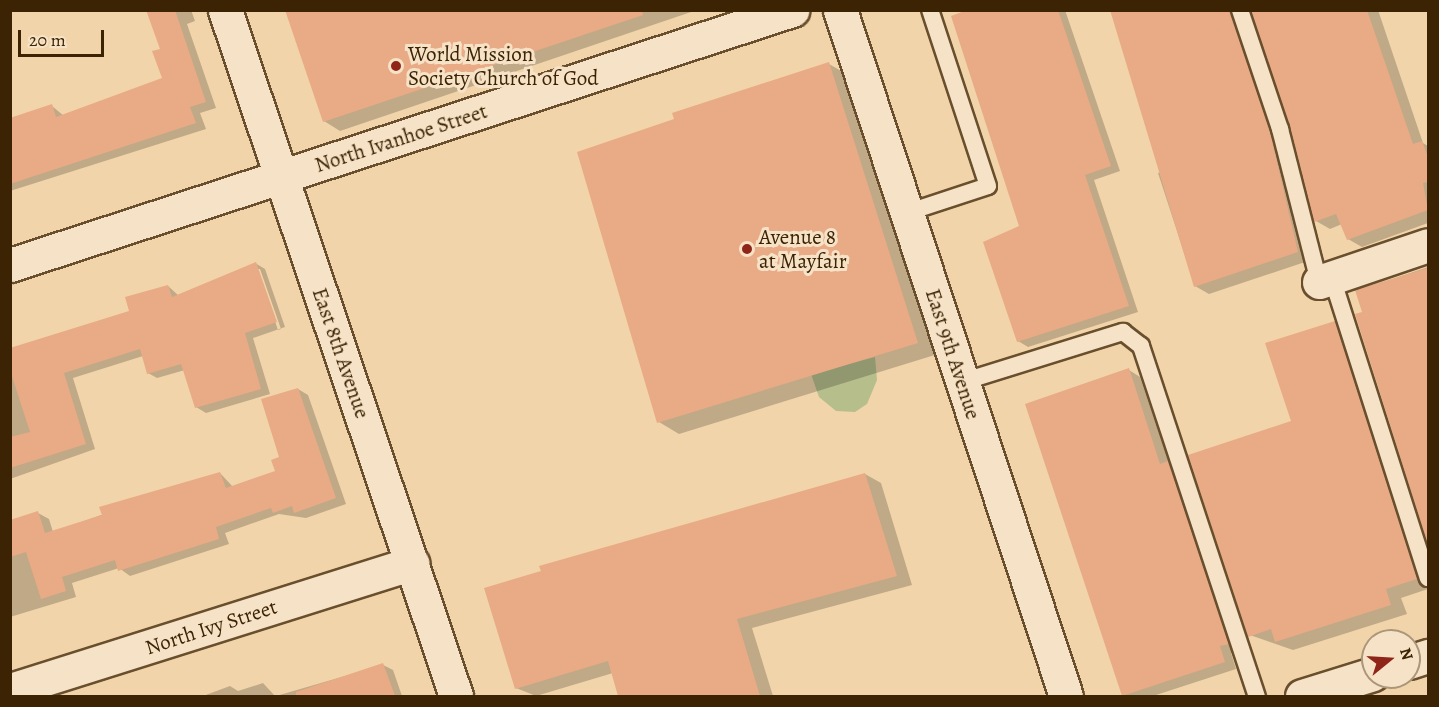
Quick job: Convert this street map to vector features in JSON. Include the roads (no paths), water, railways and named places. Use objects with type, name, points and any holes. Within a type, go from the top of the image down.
[{"type":"street","name":"East 8th Avenue","points":[[225,10],[456,696]]},
{"type":"street","name":"North Ivanhoe Street","points":[[10,265],[792,10]]},
{"type":"street","name":"East 9th Avenue","points":[[840,10],[1066,696]]},
{"type":"street","points":[[1326,280],[1428,246]]},
{"type":"street","name":"North Ivy Street","points":[[10,690],[412,563]]},
{"type":"street","points":[[1302,696],[1361,678]]},
{"type":"lane","points":[[906,213],[988,186],[930,10]]},
{"type":"lane","points":[[1240,10],[1280,129],[1326,280],[1428,579]]},
{"type":"lane","points":[[962,382],[1123,332],[1141,346],[1257,696]]},
{"type":"place","name":"World Mission Society Church of God","points":[[396,66]]},
{"type":"place","name":"Avenue 8 at Mayfair","points":[[747,249]]}]
